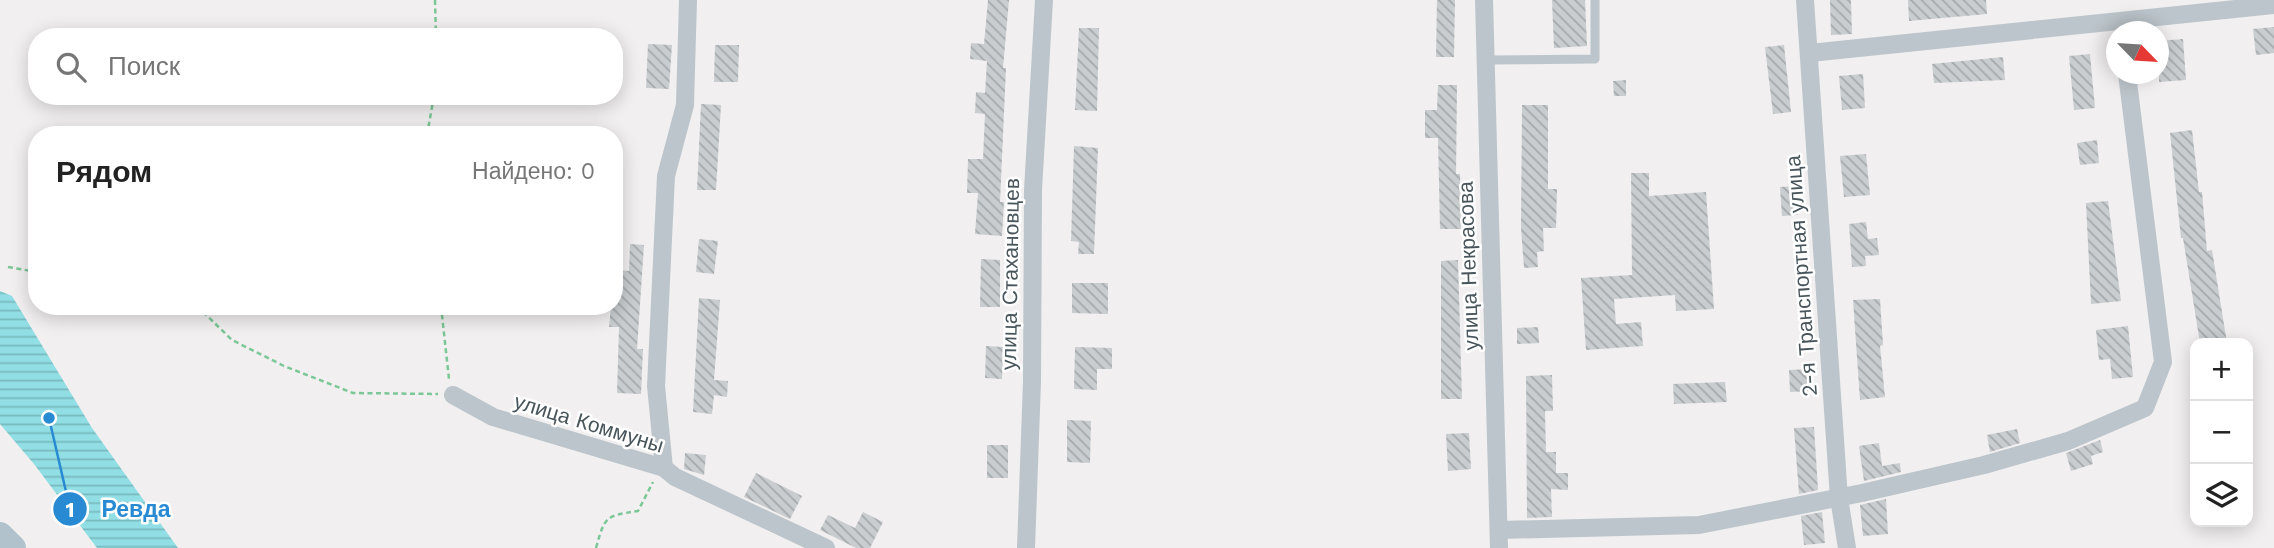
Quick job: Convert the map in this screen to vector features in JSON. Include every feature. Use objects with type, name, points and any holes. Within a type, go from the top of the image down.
[{"type":"main road","points":[[0,535],[13,548]]},
{"type":"street","points":[[663,468],[656,386],[666,176],[685,105],[688,0]]},
{"type":"street","name":"улица Стахановцев","points":[[1026,548],[1032,382],[1033,190],[1044,0]]},
{"type":"street","name":"улица Некрасова","points":[[1484,0],[1483,60],[1500,530]]},
{"type":"street","name":"2-я Транспортная улица","points":[[1805,0],[1839,498],[1847,548]]},
{"type":"street","points":[[2157,21],[2274,5]]},
{"type":"street","points":[[1810,54],[2106,27]]},
{"type":"street","points":[[1499,548],[1500,530],[1699,525],[1839,498],[2068,441],[2145,408],[2163,362],[2128,84]]},
{"type":"street","name":"улица Коммуны","points":[[453,395],[493,417],[663,468],[675,477],[826,548]]},
{"type":"lane","points":[[1483,60],[1595,60],[1595,0]]},
{"type":"path","points":[[435,0],[436,28]]},
{"type":"path","points":[[429,126],[433,105]]},
{"type":"path","points":[[8,267],[28,270]]},
{"type":"path","points":[[206,315],[232,340],[284,366],[353,393],[453,395],[445,359],[442,315]]},
{"type":"path","points":[[596,548],[603,523],[611,515],[638,511],[663,468]]},
{"type":"water","points":[[0,291],[12,296],[92,428],[178,548],[97,548],[34,464],[0,424]]},
{"type":"building","points":[[988,0],[1009,0],[1003,68],[1006,68],[1000,202],[1004,202],[1002,236],[975,234],[978,193],[967,193],[968,159],[983,159],[985,114],[975,113],[976,92],[985,93],[987,61],[970,59],[971,43],[984,44]]},
{"type":"building","points":[[1437,0],[1455,0],[1454,57],[1436,57]]},
{"type":"building","points":[[1552,0],[1585,0],[1587,46],[1554,48]]},
{"type":"building","points":[[1830,0],[1851,0],[1852,34],[1831,35]]},
{"type":"building","points":[[1908,0],[1986,0],[1987,14],[1909,21]]},
{"type":"building","points":[[2274,27],[2274,53],[2256,55],[2253,29]]},
{"type":"building","points":[[1079,28],[1099,28],[1097,111],[1075,110]]},
{"type":"building","points":[[2183,39],[2186,80],[2169,81],[2169,40]]},
{"type":"building","points":[[648,44],[672,45],[669,89],[646,88]]},
{"type":"building","points":[[715,45],[739,45],[738,82],[714,82]]},
{"type":"building","points":[[1784,45],[1791,112],[1773,114],[1765,47]]},
{"type":"building","points":[[2090,54],[2095,108],[2074,110],[2069,56]]},
{"type":"building","points":[[2003,57],[2005,80],[1934,83],[1932,64]]},
{"type":"building","points":[[1863,74],[1865,108],[1842,110],[1839,76]]},
{"type":"building","points":[[1626,80],[1626,96],[1614,96],[1613,81]]},
{"type":"building","points":[[1438,85],[1457,85],[1456,174],[1460,174],[1461,229],[1440,229],[1438,138],[1425,138],[1425,110],[1437,110]]},
{"type":"building","points":[[701,104],[721,105],[716,190],[697,190]]},
{"type":"building","points":[[1522,105],[1548,105],[1548,189],[1557,189],[1556,228],[1543,228],[1544,251],[1537,252],[1538,267],[1524,268],[1521,228]]},
{"type":"building","points":[[2192,130],[2199,192],[2202,192],[2207,251],[2212,250],[2226,338],[2199,338],[2181,238],[2170,133]]},
{"type":"building","points":[[2097,140],[2099,163],[2080,165],[2077,143]]},
{"type":"building","points":[[1074,146],[1098,148],[1094,254],[1078,254],[1079,242],[1071,241]]},
{"type":"building","points":[[1866,154],[1870,195],[1844,197],[1840,156]]},
{"type":"building","points":[[1631,173],[1649,173],[1649,196],[1706,192],[1714,309],[1676,311],[1675,295],[1614,299],[1616,324],[1641,322],[1643,346],[1586,350],[1581,278],[1632,275]]},
{"type":"building","points":[[1797,186],[1798,215],[1782,216],[1780,187]]},
{"type":"building","points":[[2108,201],[2121,301],[2091,304],[2086,203]]},
{"type":"building","points":[[1866,222],[1868,239],[1877,238],[1879,255],[1865,256],[1866,266],[1852,267],[1849,224]]},
{"type":"building","points":[[699,239],[718,241],[714,274],[696,272]]},
{"type":"building","points":[[630,244],[644,245],[637,349],[643,349],[641,394],[617,393],[619,327],[609,327],[610,315],[623,315],[623,271],[629,271]]},
{"type":"building","points":[[981,259],[1000,260],[1000,307],[980,307]]},
{"type":"building","points":[[1458,260],[1462,399],[1441,399],[1441,261]]},
{"type":"building","points":[[1072,283],[1108,283],[1108,314],[1072,313]]},
{"type":"building","points":[[699,298],[720,300],[714,380],[728,381],[727,397],[714,395],[712,414],[693,412]]},
{"type":"building","points":[[1880,299],[1883,345],[1880,346],[1885,397],[1860,400],[1853,300]]},
{"type":"building","points":[[2128,326],[2133,377],[2112,379],[2110,359],[2099,360],[2096,330]]},
{"type":"building","points":[[1538,327],[1539,343],[1517,344],[1517,328]]},
{"type":"building","points":[[986,346],[1003,347],[1002,379],[985,378]]},
{"type":"building","points":[[1075,347],[1112,348],[1112,369],[1097,369],[1097,390],[1074,389]]},
{"type":"building","points":[[1811,369],[1812,391],[1790,392],[1789,370]]},
{"type":"building","points":[[1552,375],[1553,411],[1545,411],[1546,452],[1556,452],[1556,473],[1568,473],[1568,490],[1551,489],[1552,517],[1527,518],[1526,376]]},
{"type":"building","points":[[1725,382],[1727,402],[1674,404],[1673,384]]},
{"type":"building","points":[[1067,420],[1091,421],[1090,463],[1067,462]]},
{"type":"building","points":[[1814,427],[1818,490],[1799,494],[1794,428]]},
{"type":"building","points":[[2017,429],[2020,443],[1990,452],[1987,435]]},
{"type":"building","points":[[1469,433],[1471,469],[1448,471],[1446,434]]},
{"type":"building","points":[[2100,440],[2103,452],[2091,456],[2093,464],[2071,471],[2066,453]]},
{"type":"building","points":[[1879,443],[1882,466],[1900,463],[1901,472],[1864,481],[1859,446]]},
{"type":"building","points":[[987,445],[1008,445],[1008,478],[987,478]]},
{"type":"building","points":[[685,453],[706,455],[704,475],[684,469]]},
{"type":"building","points":[[756,473],[802,496],[790,519],[744,497]]},
{"type":"building","points":[[1886,499],[1888,534],[1863,536],[1860,505]]},
{"type":"building","points":[[863,512],[883,522],[870,548],[856,548],[820,530],[828,515],[855,528]]},
{"type":"building","points":[[1822,512],[1825,543],[1804,545],[1801,516]]},
{"type":"place","name":"Ревда","points":[[49,418]]}]
